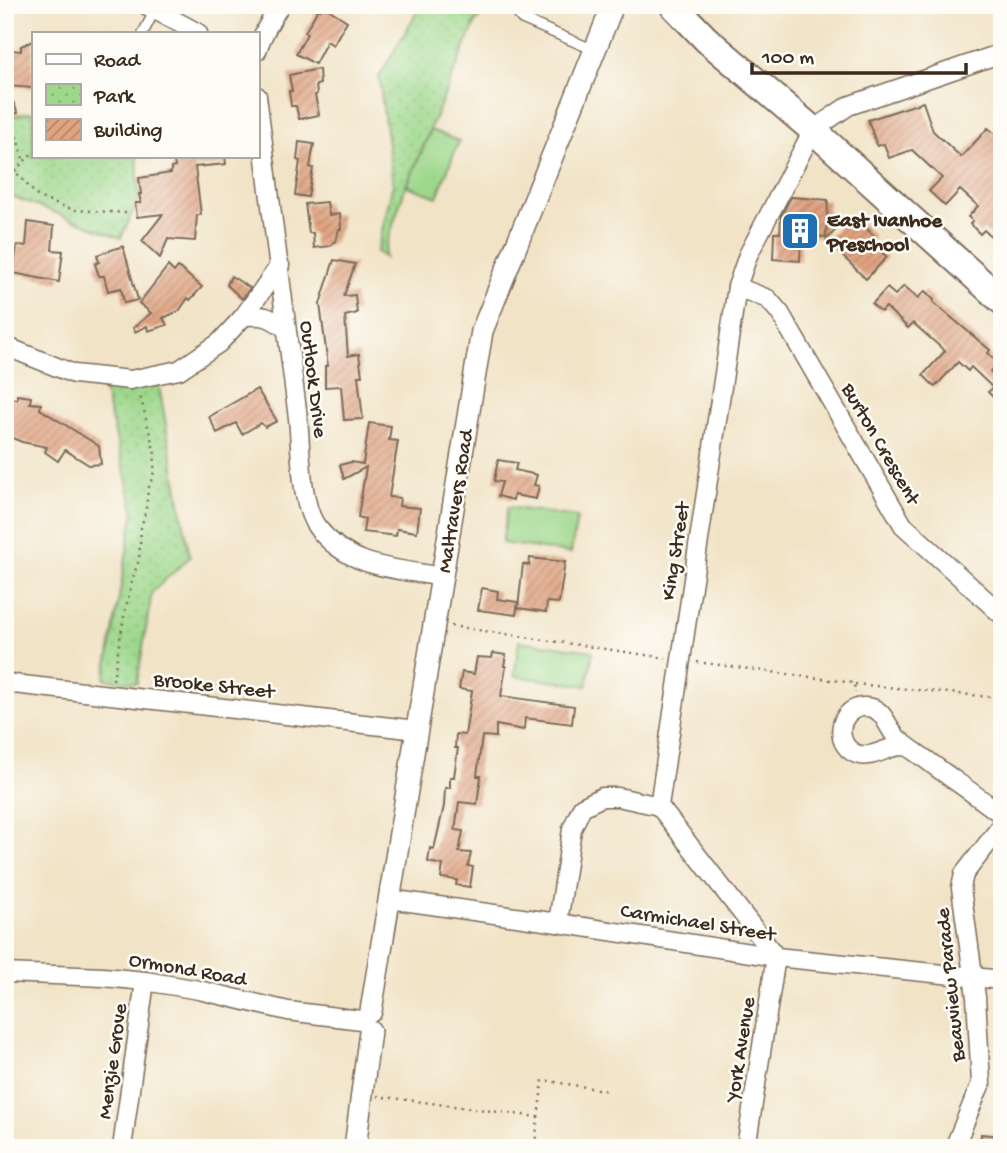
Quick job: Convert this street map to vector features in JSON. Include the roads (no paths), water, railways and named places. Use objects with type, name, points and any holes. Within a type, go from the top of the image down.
[{"type":"main road","points":[[673,5],[706,39],[813,130],[1002,301]]},
{"type":"main road","points":[[691,5],[706,39]]},
{"type":"street","points":[[261,30],[281,5]]},
{"type":"street","name":"Maltravers Road","points":[[355,1148],[367,1021],[482,331],[595,50],[615,7]]},
{"type":"street","points":[[151,8],[196,32]]},
{"type":"street","points":[[813,130],[848,106],[1002,53]]},
{"type":"street","name":"Outlook Drive","points":[[259,115],[307,503],[315,525],[347,555],[361,562],[442,577]]},
{"type":"street","name":"King Street","points":[[659,806],[737,287],[748,255],[813,130]]},
{"type":"street","points":[[5,346],[74,374],[130,380],[179,370],[219,343],[244,316],[279,265]]},
{"type":"street","name":"Burton Crescent","points":[[737,287],[768,299],[780,313],[904,525],[1002,615]]},
{"type":"street","points":[[244,316],[261,315],[273,318],[286,329]]},
{"type":"street","name":"Brooke Street","points":[[5,683],[417,730]]},
{"type":"street","points":[[907,746],[874,754],[856,754],[842,739],[842,722],[845,716],[856,708],[865,706],[880,712],[896,736],[907,746],[1002,815]]},
{"type":"street","points":[[558,923],[572,829],[582,807],[602,797],[618,797],[659,806],[776,957]]},
{"type":"street","name":"Beauview Parade","points":[[954,1148],[981,1083],[976,997],[961,888],[964,874],[1002,825]]},
{"type":"street","name":"Carmichael Street","points":[[389,899],[776,957],[1002,980]]},
{"type":"street","name":"York Avenue","points":[[746,1148],[776,957]]},
{"type":"street","name":"Ormond Road","points":[[5,973],[145,981],[199,990],[288,1011],[367,1021]]},
{"type":"street","name":"Menzie Grove","points":[[122,1148],[145,981]]},
{"type":"lane","points":[[510,5],[523,19],[595,50]]},
{"type":"lane","points":[[142,32],[151,8]]},
{"type":"place","name":"East Ivanhoe Preschool","points":[[800,231]]}]
